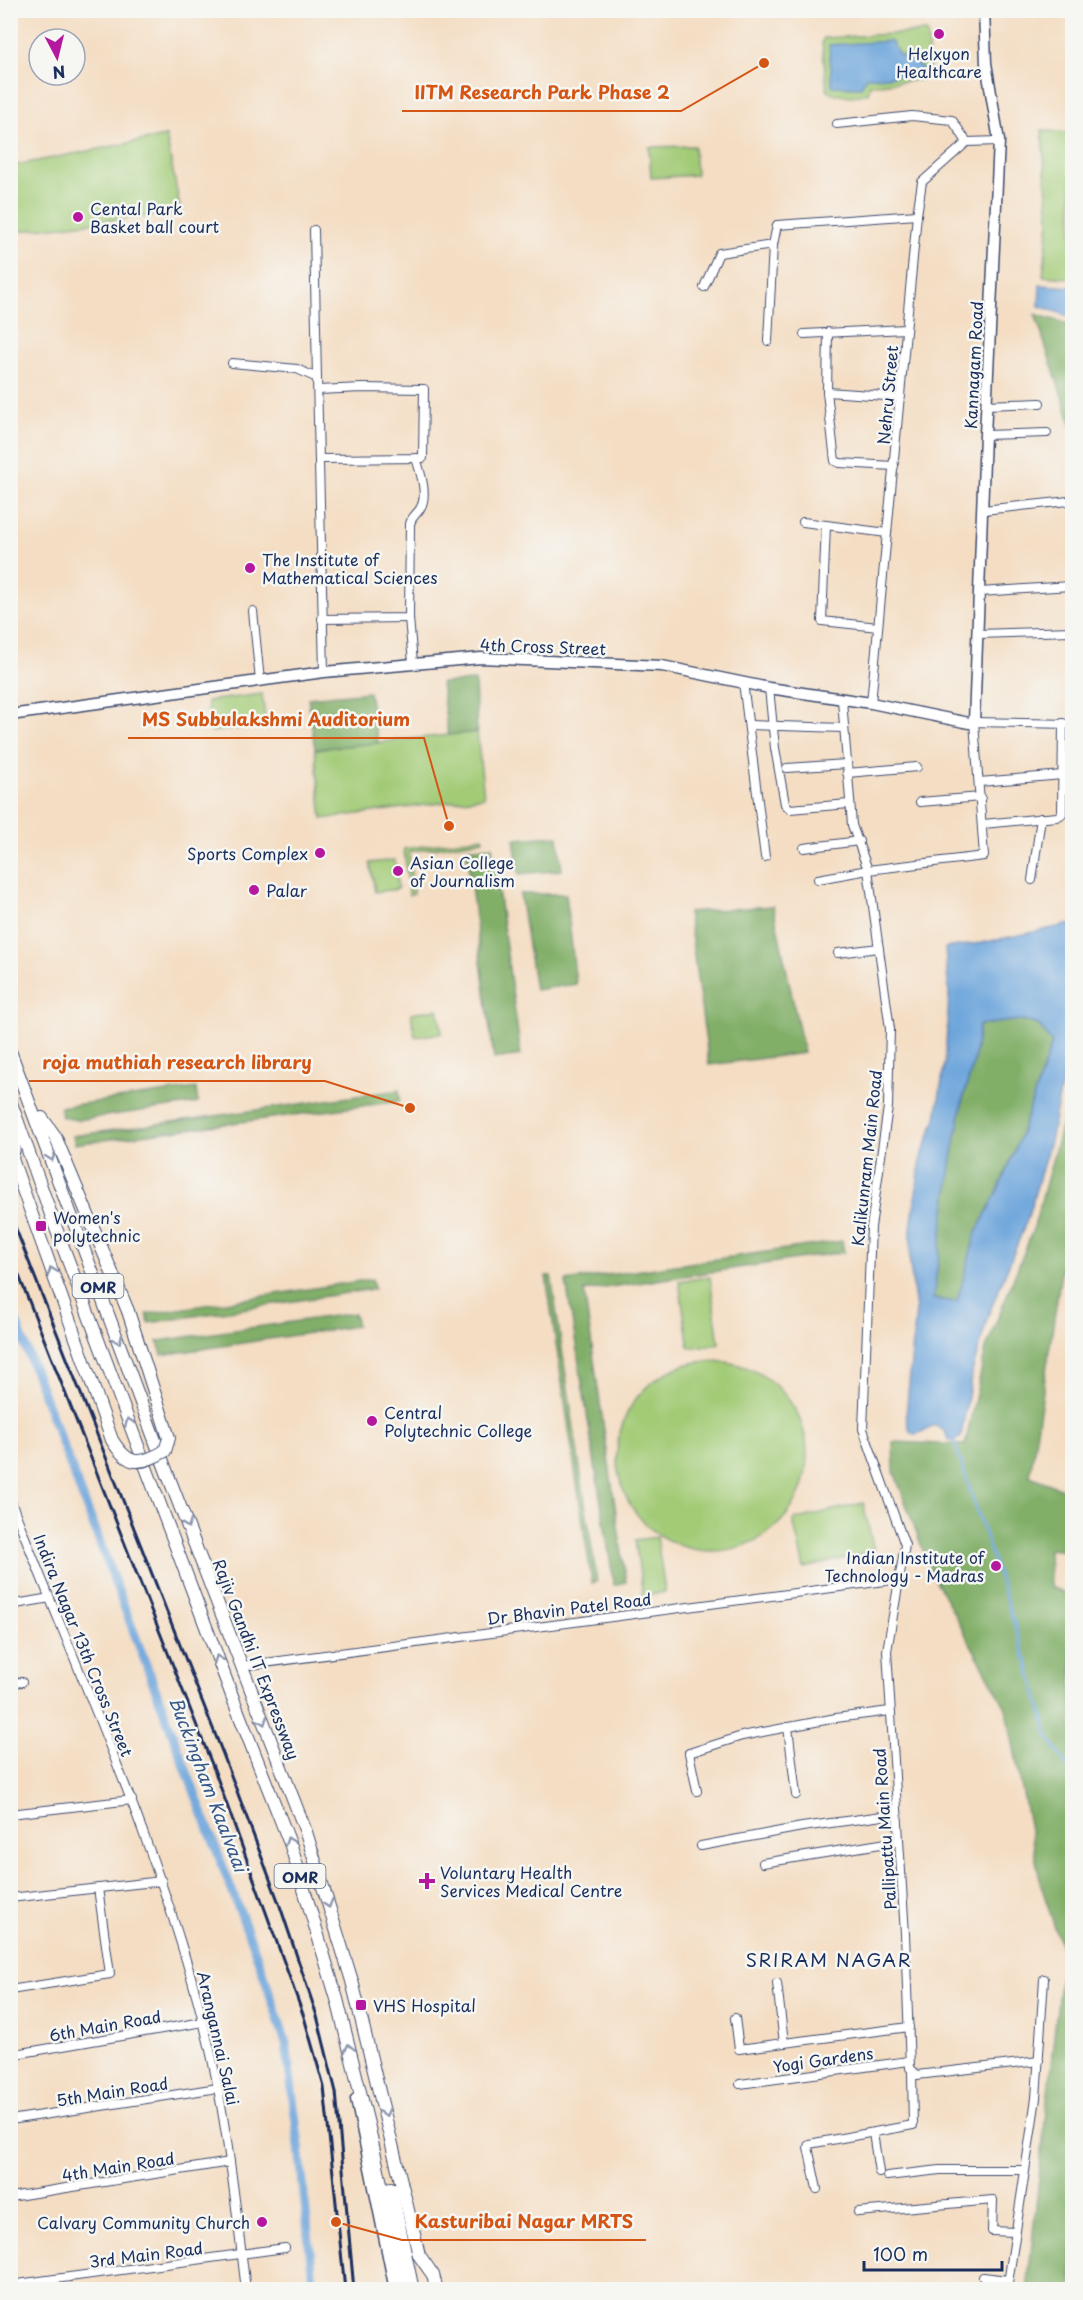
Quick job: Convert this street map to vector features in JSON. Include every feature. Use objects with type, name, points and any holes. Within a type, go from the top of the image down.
[{"type":"main road","name":"Rajiv Gandhi IT Expressway","points":[[10,1051],[31,1102],[166,1470],[306,1832],[352,1981],[419,2255],[433,2275],[437,2289]]},
{"type":"main road","name":"OMR","points":[[10,1100],[233,1699],[291,1846],[337,1999],[405,2289]]},
{"type":"main road","points":[[18,1119],[12,1159],[112,1440],[121,1455],[135,1462],[150,1460],[165,1451],[169,1438],[128,1311],[55,1136],[31,1102]]},
{"type":"main road","points":[[359,2086],[365,2093],[387,2172],[413,2289]]},
{"type":"street","name":"Kannagam Road","points":[[974,722],[999,141],[986,63],[984,10]]},
{"type":"street","points":[[837,124],[912,117],[952,120],[967,142],[999,141]]},
{"type":"street","name":"Nehru Street","points":[[871,703],[922,182],[967,142]]},
{"type":"street","points":[[768,341],[773,245],[777,225],[917,215]]},
{"type":"street","points":[[314,230],[324,672]]},
{"type":"street","points":[[704,287],[719,253],[773,245]]},
{"type":"street","points":[[804,334],[906,329]]},
{"type":"street","points":[[828,332],[827,392],[835,461],[894,466]]},
{"type":"street","points":[[232,363],[297,369],[317,378]]},
{"type":"street","points":[[318,390],[424,389],[423,458],[320,459]]},
{"type":"street","points":[[827,392],[901,397]]},
{"type":"street","points":[[987,405],[1040,402]]},
{"type":"street","points":[[985,435],[1047,433]]},
{"type":"street","points":[[413,663],[409,618],[410,524],[412,516],[421,507],[423,493],[422,478],[416,458]]},
{"type":"street","points":[[983,510],[1069,501]]},
{"type":"street","points":[[803,522],[887,533]]},
{"type":"street","points":[[826,525],[822,621],[878,627]]},
{"type":"street","points":[[980,592],[1071,586]]},
{"type":"street","points":[[253,611],[260,681]]},
{"type":"street","points":[[322,619],[409,618]]},
{"type":"street","points":[[978,634],[1072,632]]},
{"type":"street","name":"4th Cross Street","points":[[10,715],[324,672],[473,658],[662,666],[969,723],[1072,724]]},
{"type":"street","points":[[743,682],[765,856]]},
{"type":"street","points":[[769,687],[772,726],[785,804],[790,809],[849,804]]},
{"type":"street","name":"Kalikunram Main Road","points":[[842,699],[852,825],[868,870],[890,1029],[888,1107],[871,1227],[863,1429],[905,1545],[900,1580]]},
{"type":"street","points":[[818,879],[868,870],[984,856],[974,722]]},
{"type":"street","points":[[983,824],[1062,814],[1063,723]]},
{"type":"street","points":[[750,725],[844,729]]},
{"type":"street","points":[[787,768],[846,764]]},
{"type":"street","points":[[847,773],[917,767]]},
{"type":"street","points":[[979,782],[1063,775]]},
{"type":"street","points":[[920,802],[981,797]]},
{"type":"street","points":[[1032,880],[1041,818]]},
{"type":"street","points":[[804,848],[859,841]]},
{"type":"street","points":[[838,953],[879,948]]},
{"type":"street","name":"Indira Nagar 13th Cross Street","points":[[10,1499],[15,1522],[50,1599],[132,1800]]},
{"type":"street","name":"Dr Bhavin Patel Road","points":[[242,1666],[900,1580]]},
{"type":"street","name":"Pallipattu Main Road","points":[[873,2133],[914,2125],[914,2074],[909,2061],[909,2027],[887,1651],[900,1580]]},
{"type":"street","points":[[10,1605],[50,1599]]},
{"type":"street","points":[[10,1683],[22,1682]]},
{"type":"street","points":[[697,1791],[690,1753],[742,1736],[890,1710]]},
{"type":"street","points":[[788,1727],[796,1796]]},
{"type":"street","points":[[10,1814],[132,1800]]},
{"type":"street","name":"Arangannai Salai","points":[[132,1800],[162,1881],[203,2022],[218,2088],[230,2162],[246,2289]]},
{"type":"street","points":[[701,1846],[802,1827],[897,1814]]},
{"type":"street","points":[[763,1863],[899,1841]]},
{"type":"street","points":[[10,1898],[162,1881]]},
{"type":"street","points":[[10,1990],[108,1976],[110,1973],[98,1888]]},
{"type":"street","points":[[1007,2289],[1036,2098],[1044,1979]]},
{"type":"street","points":[[777,1983],[784,2043]]},
{"type":"street","points":[[735,2018],[739,2049],[909,2027]]},
{"type":"street","name":"6th Main Road","points":[[10,2055],[203,2022]]},
{"type":"street","name":"Yogi Gardens","points":[[740,2084],[909,2061]]},
{"type":"street","points":[[914,2074],[1039,2061]]},
{"type":"street","points":[[359,2086],[356,2098],[395,2289]]},
{"type":"street","name":"5th Main Road","points":[[10,2120],[218,2088]]},
{"type":"street","points":[[817,2189],[809,2144],[873,2133],[879,2172]]},
{"type":"street","name":"4th Main Road","points":[[10,2197],[230,2162]]},
{"type":"street","points":[[887,2176],[940,2170],[1025,2170]]},
{"type":"street","points":[[858,2212],[993,2200],[992,2230],[1016,2232]]},
{"type":"street","name":"3rd Main Road","points":[[10,2285],[285,2248]]},
{"type":"street","points":[[983,2277],[1008,2280]]},
{"type":"green space","points":[[927,32],[930,76],[927,79],[870,85],[868,93],[858,95],[841,96],[827,90],[822,42],[824,38]]},
{"type":"green space","points":[[1042,130],[1072,134],[1072,278],[1043,276],[1049,221]]},
{"type":"green space","points":[[166,136],[181,212],[11,232],[11,166]]},
{"type":"green space","points":[[694,146],[696,175],[651,178],[649,147]]},
{"type":"green space","points":[[1035,314],[1072,325],[1072,427]]},
{"type":"green space","points":[[475,681],[477,732],[448,735],[441,683]]},
{"type":"green space","points":[[369,692],[378,743],[315,749],[308,698]]},
{"type":"green space","points":[[262,694],[266,725],[211,732],[207,701]]},
{"type":"green space","points":[[477,732],[484,797],[322,819],[315,749]]},
{"type":"green space","points":[[558,836],[562,870],[519,874],[514,839]]},
{"type":"green space","points":[[483,837],[483,840],[409,852],[413,894],[409,895],[404,849]]},
{"type":"green space","points":[[492,846],[521,1055],[494,1059],[466,849]]},
{"type":"green space","points":[[395,860],[398,889],[375,892],[370,863]]},
{"type":"green space","points":[[520,894],[566,894],[576,984],[535,990]]},
{"type":"green space","points":[[773,906],[804,1053],[709,1065],[688,912]]},
{"type":"green space","points":[[438,1009],[442,1033],[415,1037],[411,1013]]},
{"type":"green space","points":[[1020,1020],[1039,1025],[1052,1043],[1017,1145],[999,1188],[976,1233],[957,1302],[933,1299],[952,1158],[963,1098],[974,1061],[979,1025]]},
{"type":"green space","points":[[1072,1087],[1072,1221],[1069,1221],[1030,1476],[1072,1493],[1072,1552],[1049,1549],[1050,1587],[1072,1596],[1072,2289],[1027,2290],[1063,1952],[1041,1885],[1006,1708],[931,1572],[894,1471],[893,1442],[965,1445],[986,1348],[1034,1227]]},
{"type":"green space","points":[[196,1088],[198,1103],[77,1120],[62,1117],[60,1107]]},
{"type":"green space","points":[[399,1090],[400,1101],[75,1144],[73,1136]]},
{"type":"green space","points":[[842,1241],[844,1252],[584,1291],[626,1582],[614,1585],[566,1281]]},
{"type":"green space","points":[[546,1276],[551,1276],[597,1582],[592,1583]]},
{"type":"green space","points":[[710,1277],[719,1344],[689,1348],[679,1281]]},
{"type":"green space","points":[[372,1279],[374,1289],[149,1323],[147,1314]]},
{"type":"green space","points":[[354,1313],[357,1326],[162,1355],[158,1341]]},
{"type":"green space","points":[[712,1361],[748,1368],[765,1377],[779,1389],[791,1403],[800,1420],[807,1456],[800,1492],[791,1509],[779,1523],[765,1535],[748,1544],[712,1551],[676,1544],[659,1535],[645,1523],[633,1509],[624,1492],[617,1456],[624,1420],[633,1403],[645,1389],[659,1377],[676,1368]]},
{"type":"green space","points":[[863,1503],[874,1551],[804,1568],[793,1520]]},
{"type":"green space","points":[[657,1537],[665,1592],[643,1596],[635,1540]]},
{"type":"water","points":[[891,41],[899,55],[915,59],[917,65],[922,68],[921,72],[887,77],[866,77],[861,87],[832,86],[829,45]]},
{"type":"water","points":[[1040,285],[1072,287],[1072,317],[1039,306]]},
{"type":"water","points":[[1072,924],[1072,1041],[1050,1141],[1027,1220],[988,1316],[972,1372],[961,1437],[954,1441],[948,1440],[945,1431],[934,1425],[916,1435],[910,1432],[906,1415],[916,1310],[910,1265],[911,1228],[921,1158],[936,1118],[945,1061],[949,994],[945,948]],"holes":[[[1020,1020],[1039,1025],[1052,1043],[1017,1145],[999,1188],[976,1233],[957,1302],[933,1299],[952,1158],[963,1098],[974,1061],[979,1025]]]},
{"type":"waterway","name":"Buckingham Kaalvaai","points":[[10,1306],[261,1967],[286,2043],[314,2290]]},
{"type":"waterway","points":[[954,1441],[1035,1687],[1048,1736],[1072,1774]]},
{"type":"railway","points":[[10,1214],[223,1754],[280,1906],[317,2016],[336,2092],[354,2290]]},
{"type":"railway","points":[[10,1253],[215,1772],[304,2017],[324,2087],[345,2290]]},
{"type":"place","name":"Helxyon Healthcare","points":[[939,34]]},
{"type":"place","name":"IITM Research Park Phase 2","points":[[764,63]]},
{"type":"place","name":"Cental Park Basket ball court","points":[[78,217]]},
{"type":"place","name":"The Institute of Mathematical Sciences","points":[[250,568]]},
{"type":"place","name":"MS Subbulakshmi Auditorium","points":[[449,826]]},
{"type":"place","name":"Sports Complex","points":[[320,853]]},
{"type":"place","name":"Asian College of Journalism","points":[[398,871]]},
{"type":"place","name":"Palar","points":[[254,890]]},
{"type":"place","name":"roja muthiah research library","points":[[410,1108]]},
{"type":"place","name":"Women's polytechnic","points":[[41,1226]]},
{"type":"place","name":"Central Polytechnic College","points":[[372,1421]]},
{"type":"place","name":"Indian Institute of Technology - Madras","points":[[996,1566]]},
{"type":"place","name":"Voluntary Health Services Medical Centre","points":[[427,1881]]},
{"type":"place","name":"VHS Hospital","points":[[361,2005]]},
{"type":"place","name":"Calvary Community Church","points":[[262,2222]]},
{"type":"place","name":"Kasturibai Nagar MRTS","points":[[336,2222]]},
{"type":"district","name":"SRIRAM NAGAR","points":[[829,1959]]}]
